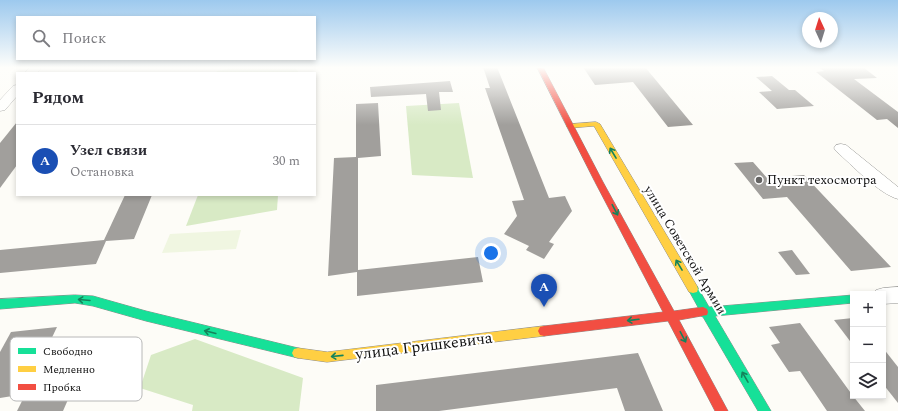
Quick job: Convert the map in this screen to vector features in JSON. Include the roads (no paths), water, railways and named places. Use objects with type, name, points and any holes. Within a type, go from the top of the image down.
[{"type":"street","points":[[550,86],[722,411]]},
{"type":"street","points":[[0,107],[16,89]]},
{"type":"street","name":"улица Советской Армии","points":[[570,126],[596,124],[765,411]]},
{"type":"street","points":[[841,148],[886,186],[898,194]]},
{"type":"street","points":[[886,296],[898,294]]},
{"type":"street","name":"улица Гришкевича","points":[[0,304],[37,300],[75,299],[93,301],[146,316],[292,352],[327,357],[415,348],[672,315],[850,299]]},
{"type":"place","name":"Пункт техосмотра","points":[[759,180]]},
{"type":"place","name":"Узел связи","points":[[544,307]]}]
